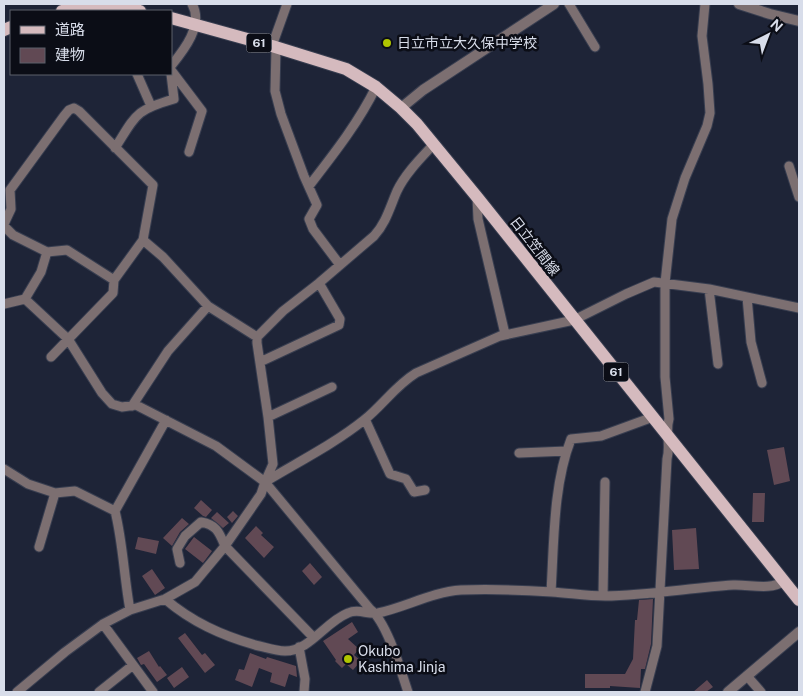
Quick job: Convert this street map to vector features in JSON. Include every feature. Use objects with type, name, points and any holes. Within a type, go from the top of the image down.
[{"type":"main road","points":[[70,10],[94,7],[128,10]]},
{"type":"main road","name":"日立笠間線","points":[[172,19],[274,47],[346,70],[376,87],[401,108],[417,124],[477,197],[799,600]]},
{"type":"street","points":[[172,65],[185,49],[196,26],[196,10],[192,4]]},
{"type":"street","points":[[287,4],[274,47],[275,91],[308,186],[318,205],[309,219],[313,229],[340,265]]},
{"type":"street","points":[[401,108],[423,90],[554,4]]},
{"type":"street","points":[[569,4],[595,47]]},
{"type":"street","points":[[645,692],[657,646],[669,438],[665,377],[665,283],[672,218],[685,178],[707,126],[710,113],[702,36],[705,4]]},
{"type":"street","points":[[739,4],[799,21]]},
{"type":"street","points":[[172,71],[202,111],[189,152]]},
{"type":"street","points":[[137,75],[151,106]]},
{"type":"street","points":[[116,148],[135,116],[151,106],[174,99],[171,75]]},
{"type":"street","points":[[308,186],[347,134],[376,87]]},
{"type":"street","points":[[51,356],[113,293],[114,280],[143,240],[153,185],[74,108],[69,110],[10,190],[12,209],[4,225],[13,235],[47,252],[67,250],[114,280]]},
{"type":"street","points":[[257,337],[283,311],[374,236],[382,227],[398,189],[416,163],[433,145]]},
{"type":"street","points":[[789,166],[799,197]]},
{"type":"street","points":[[477,197],[478,219],[506,334]]},
{"type":"street","points":[[143,240],[163,257],[208,306],[257,337]]},
{"type":"street","points":[[4,304],[25,299],[41,272],[47,252]]},
{"type":"street","points":[[265,482],[341,437],[365,419],[404,381],[445,359],[506,334],[574,320],[654,282],[709,289],[799,308]]},
{"type":"street","points":[[260,362],[339,325],[340,319],[319,283]]},
{"type":"street","points":[[709,289],[718,364]]},
{"type":"street","points":[[747,297],[751,342],[762,383]]},
{"type":"street","points":[[25,299],[68,339],[102,393],[112,404],[122,407],[136,405],[166,420],[216,446],[265,482],[370,609],[376,613],[393,649],[408,692]]},
{"type":"street","points":[[132,406],[168,351],[208,306]]},
{"type":"street","points":[[17,692],[65,652],[103,624],[130,610],[165,599],[195,582],[224,546],[261,494],[273,464],[257,337]]},
{"type":"street","points":[[268,417],[332,387]]},
{"type":"street","points":[[551,592],[554,530],[566,450],[571,439],[601,436],[653,417]]},
{"type":"street","points":[[365,419],[390,474],[406,479],[414,492],[425,490]]},
{"type":"street","points":[[130,610],[125,585],[120,532],[115,511],[166,420]]},
{"type":"street","points":[[519,453],[566,450]]},
{"type":"street","points":[[4,469],[28,484],[55,493],[75,491],[115,511]]},
{"type":"street","points":[[603,596],[605,482]]},
{"type":"street","points":[[39,547],[55,493]]},
{"type":"street","points":[[180,563],[177,549],[186,536],[201,522],[210,524],[219,532],[224,546],[314,638]]},
{"type":"street","points":[[165,599],[181,613],[207,628],[239,640],[274,650],[285,651],[300,647],[348,612],[358,610],[376,613],[424,598],[460,590],[551,592],[603,596],[660,593],[733,585],[778,586],[784,582]]},
{"type":"street","points":[[103,624],[153,692]]},
{"type":"street","points":[[304,628],[324,628]]},
{"type":"street","points":[[728,692],[799,632]]},
{"type":"street","points":[[300,647],[305,679],[304,692]]},
{"type":"street","points":[[98,692],[133,665]]},
{"type":"street","points":[[747,676],[761,692]]},
{"type":"building","points":[[784,447],[790,481],[774,485],[767,450]]},
{"type":"building","points":[[753,493],[765,493],[764,522],[752,522]]},
{"type":"building","points":[[201,500],[212,510],[206,517],[194,508]]},
{"type":"building","points":[[233,511],[238,516],[232,523],[227,517]]},
{"type":"building","points":[[217,512],[229,523],[223,528],[211,518]]},
{"type":"building","points":[[182,518],[189,524],[180,532],[172,546],[163,538]]},
{"type":"building","points":[[256,526],[263,533],[261,535],[274,547],[264,558],[245,538]]},
{"type":"building","points":[[696,528],[699,569],[674,570],[672,530]]},
{"type":"building","points":[[138,537],[159,541],[156,554],[135,549]]},
{"type":"building","points":[[194,537],[212,551],[203,563],[185,549]]},
{"type":"building","points":[[310,563],[322,577],[314,585],[302,571]]},
{"type":"building","points":[[152,569],[165,588],[155,595],[142,576]]},
{"type":"building","points":[[653,599],[651,644],[645,669],[641,669],[640,688],[610,686],[610,688],[585,688],[585,674],[625,674],[633,659],[635,620],[637,620],[639,600]]},
{"type":"building","points":[[352,622],[358,632],[348,639],[359,649],[354,655],[361,661],[353,670],[346,664],[342,668],[335,661],[323,641]]},
{"type":"building","points":[[185,633],[202,655],[205,653],[215,665],[205,673],[178,638]]},
{"type":"building","points":[[149,651],[159,667],[167,675],[157,682],[144,664],[141,665],[137,658]]},
{"type":"building","points":[[250,653],[296,666],[297,677],[289,674],[285,687],[270,682],[272,673],[259,668],[252,687],[235,680],[239,669],[244,670]]},
{"type":"building","points":[[182,667],[189,677],[174,688],[167,678]]},
{"type":"building","points":[[707,680],[713,687],[706,692],[693,692]]},
{"type":"place","name":"日立市立大久保中学校","points":[[387,43]]},
{"type":"place","name":"Okubo Kashima Jinja","points":[[348,659]]}]
